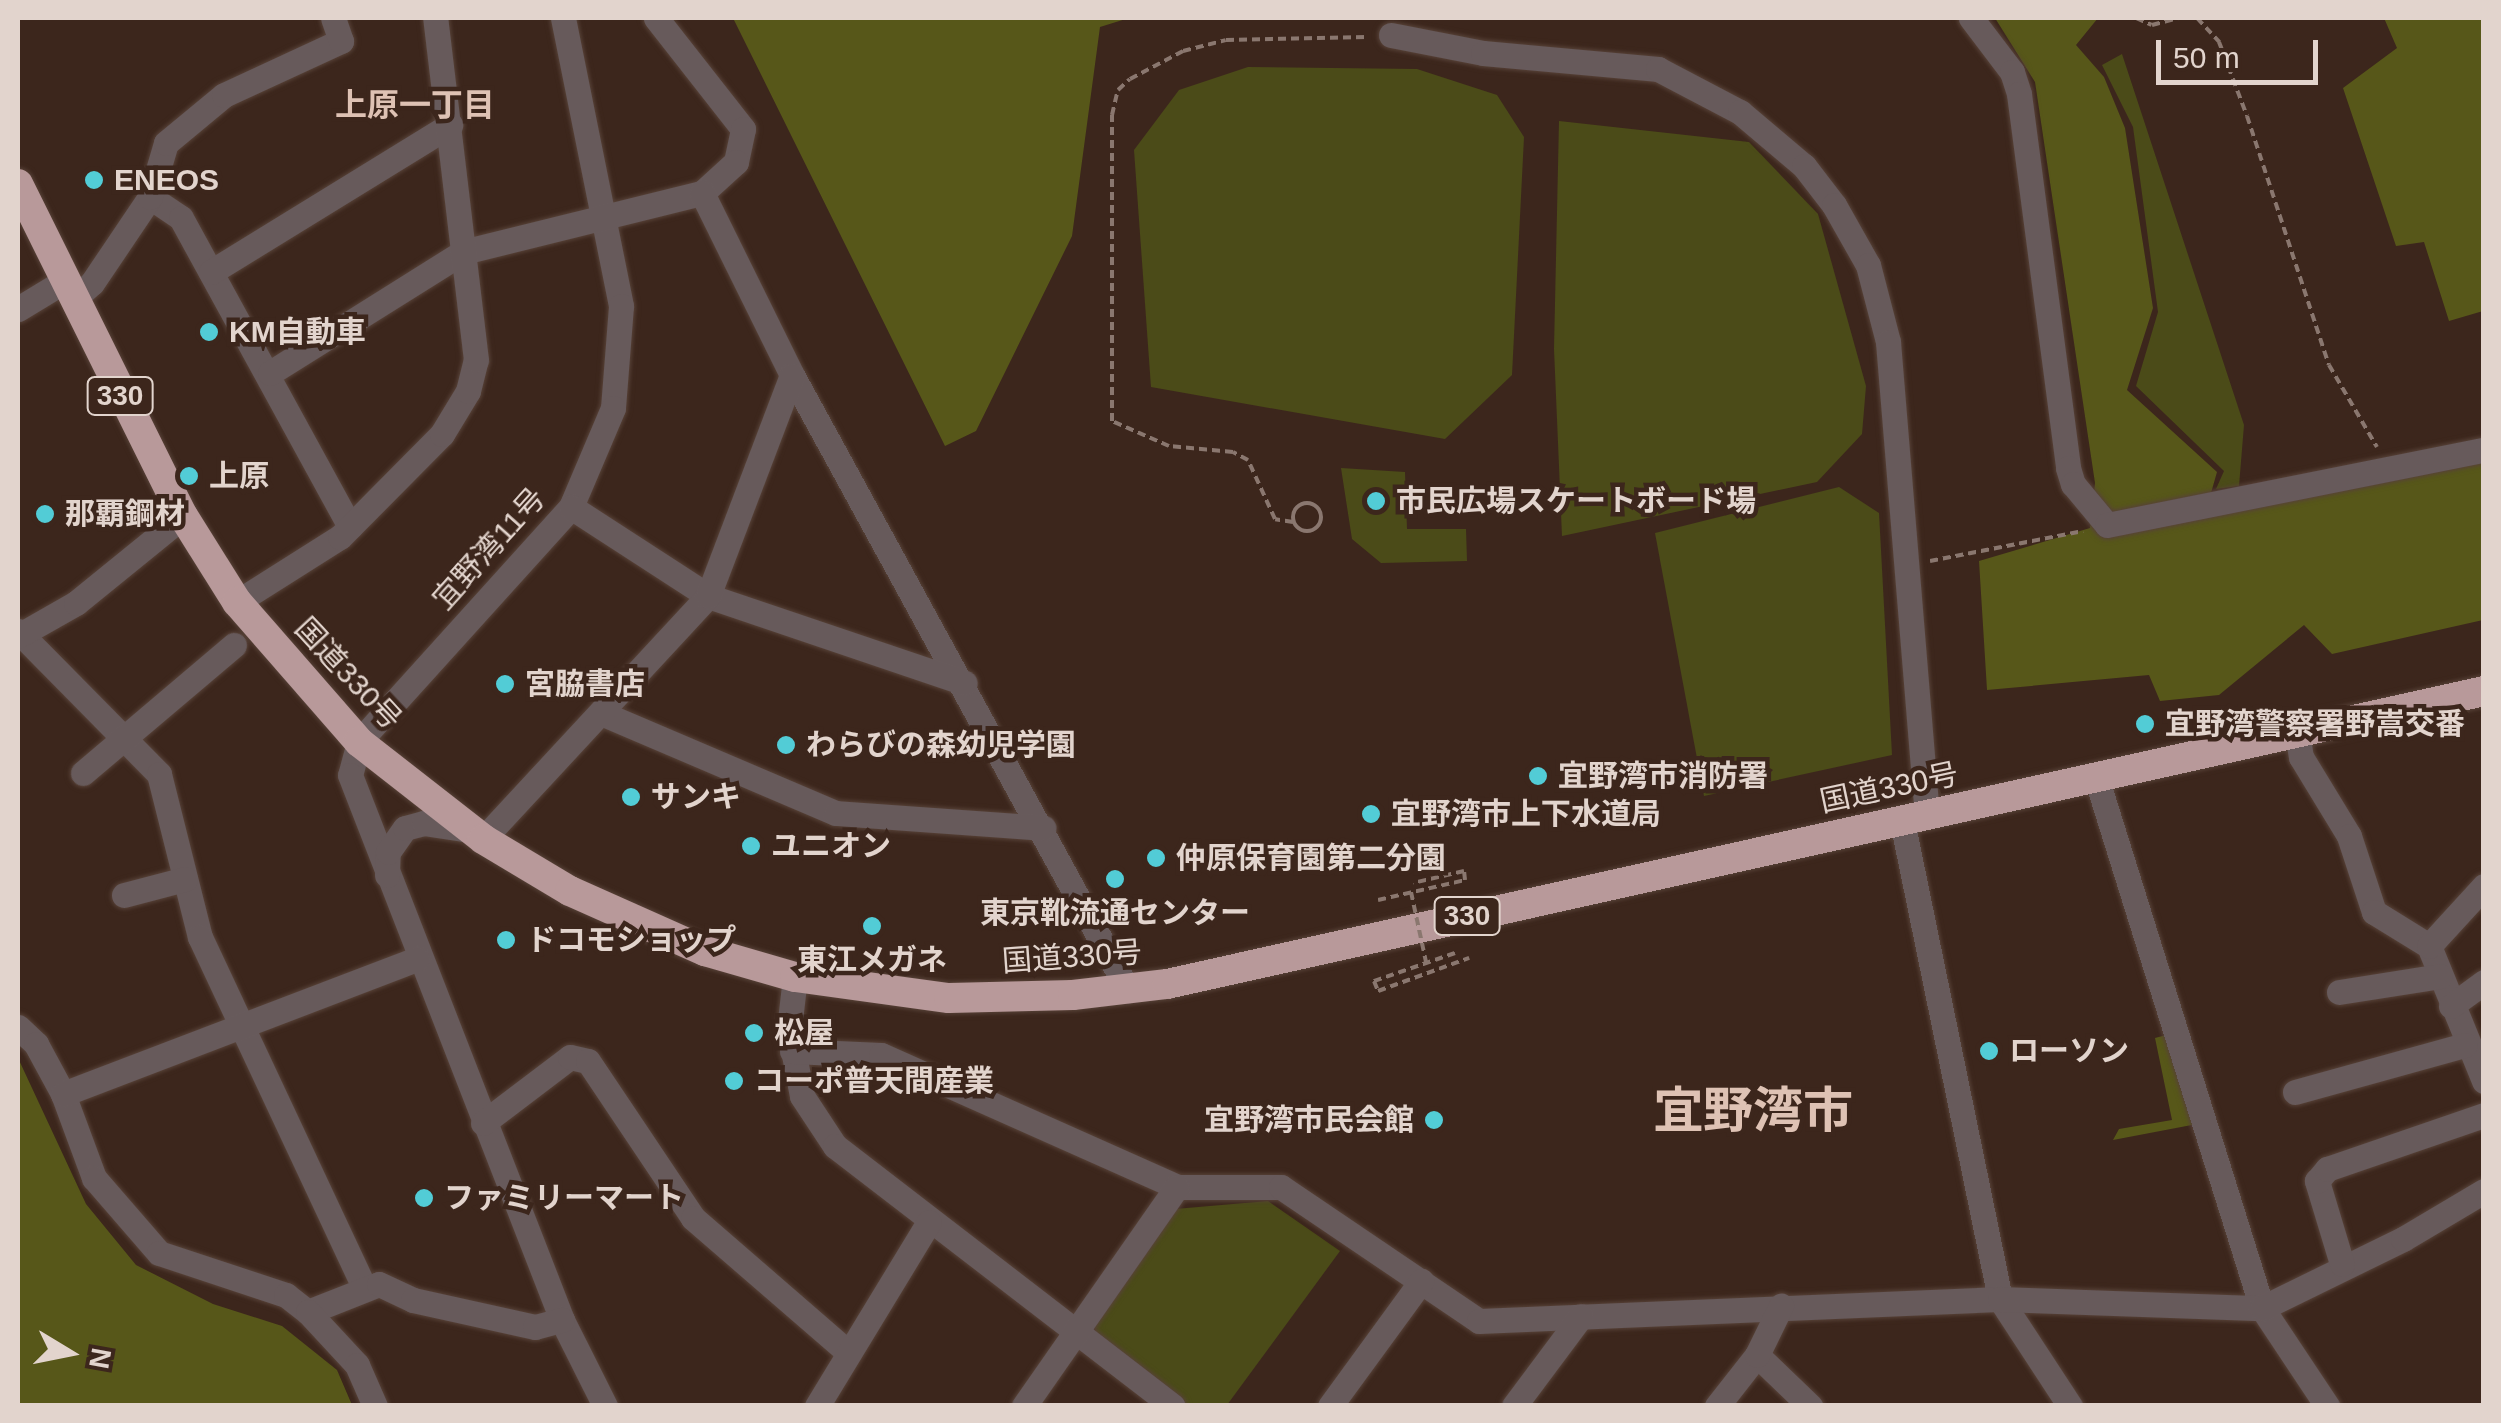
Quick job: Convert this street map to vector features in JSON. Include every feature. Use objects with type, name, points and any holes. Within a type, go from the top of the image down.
[{"type":"highway","name":"国道330号","points":[[18,184],[183,516],[237,602],[359,742],[477,834],[634,924],[795,977],[949,998],[1128,990],[2484,691]]},
{"type":"street","points":[[18,309],[92,283],[150,197],[166,142],[224,96],[341,41],[333,18]]},
{"type":"street","points":[[237,602],[350,527],[442,434],[468,391],[476,360],[436,18]]},
{"type":"street","name":"宜野湾11号","points":[[359,742],[571,508],[608,427],[620,365],[621,306],[606,217],[562,18]]},
{"type":"street","points":[[270,373],[463,252],[702,194],[736,162],[743,129],[656,18]]},
{"type":"street","points":[[1971,18],[2012,72],[2019,94],[2068,468],[2072,484],[2107,525],[2484,450]]},
{"type":"street","points":[[1392,35],[1482,54],[1620,61],[1658,69],[1740,112],[1804,166],[1868,265],[1896,404],[1909,564],[1914,818],[2000,1299],[2070,1406]]},
{"type":"street","points":[[212,272],[450,125]]},
{"type":"street","points":[[702,194],[792,375],[965,683],[1128,990]]},
{"type":"street","points":[[150,197],[180,218],[270,373],[350,527]]},
{"type":"street","points":[[386,880],[388,852],[405,828],[424,823],[477,834],[600,713],[708,596],[792,375]]},
{"type":"street","points":[[571,508],[708,596],[965,683]]},
{"type":"street","points":[[183,516],[76,603],[18,634],[159,774],[200,937],[363,1285]]},
{"type":"street","points":[[83,774],[234,645]]},
{"type":"street","points":[[600,713],[836,813],[1043,828]]},
{"type":"street","points":[[2295,1092],[2477,1064],[2450,1006],[2429,946],[2374,912],[2349,836],[2301,757],[2297,732]]},
{"type":"street","points":[[359,742],[352,792],[562,1320],[605,1406]]},
{"type":"street","points":[[2096,777],[2262,1308],[2327,1406]]},
{"type":"street","points":[[124,895],[185,879]]},
{"type":"street","points":[[2429,946],[2484,886]]},
{"type":"street","points":[[63,1094],[417,959]]},
{"type":"street","points":[[2339,992],[2440,976]]},
{"type":"street","points":[[795,977],[788,1000],[792,1051],[802,1096],[835,1146],[1173,1406]]},
{"type":"street","points":[[2450,1006],[2484,982]]},
{"type":"street","points":[[18,1027],[36,1044],[63,1094],[94,1178],[159,1253],[286,1294],[357,1365],[376,1406]]},
{"type":"street","points":[[792,1051],[880,1055],[1177,1187],[1280,1187],[1480,1320],[2000,1299],[2262,1308],[2342,1264],[2404,1240],[2484,1191]]},
{"type":"street","points":[[483,1122],[570,1057],[588,1060],[694,1218],[849,1353]]},
{"type":"street","points":[[2342,1264],[2317,1181],[2328,1169],[2484,1115]]},
{"type":"street","points":[[1024,1406],[1177,1187]]},
{"type":"street","points":[[817,1406],[929,1222]]},
{"type":"street","points":[[1330,1406],[1421,1282]]},
{"type":"street","points":[[308,1312],[363,1285],[535,1327],[562,1320]]},
{"type":"street","points":[[1717,1406],[1757,1355],[1781,1306]]},
{"type":"street","points":[[1514,1406],[1582,1316]]},
{"type":"street","points":[[1757,1355],[1810,1406]]},
{"type":"path","points":[[2136,18],[2152,25],[2178,18]]},
{"type":"path","points":[[2197,18],[2219,42],[2329,364],[2387,470]]},
{"type":"path","points":[[1293,522],[1303,504],[1319,511],[1312,530],[1275,519],[1248,460],[1233,452],[1170,446],[1112,420],[1112,116],[1118,90],[1130,79],[1183,51],[1226,40],[1392,35]]},
{"type":"path","points":[[1909,564],[2107,525]]},
{"type":"path","points":[[1378,900],[1464,880],[1464,872],[1413,883]]},
{"type":"path","points":[[1411,892],[1426,962]]},
{"type":"path","points":[[1455,953],[1374,981],[1378,991],[1468,958]]},
{"type":"shaded area","points":[[733,18],[1129,18],[1100,27],[1072,236],[976,431],[945,446]]},
{"type":"shaded area","points":[[1995,18],[2098,18],[2076,45],[2104,77],[2125,128],[2153,308],[2127,390],[2217,472],[2211,493],[2483,457],[2483,620],[2332,654],[2304,625],[2219,695],[2160,701],[2149,675],[1987,690],[1979,561],[2090,528],[2095,483],[2035,82]]},
{"type":"shaded area","points":[[2384,18],[2483,18],[2483,311],[2449,321],[2424,242],[2396,246],[2343,88],[2397,48]]},
{"type":"shaded area","points":[[2122,54],[2244,425],[2239,486],[2216,489],[2224,471],[2136,386],[2158,312],[2133,127],[2102,65]]},
{"type":"shaded area","points":[[1248,67],[1417,69],[1497,95],[1524,137],[1512,375],[1445,439],[1151,387],[1134,150],[1179,90]]},
{"type":"shaded area","points":[[1559,121],[1749,142],[1818,214],[1866,386],[1862,434],[1817,482],[1562,536],[1554,349]]},
{"type":"shaded area","name":"市民広場スケートボード場","points":[[1341,468],[1405,472],[1407,529],[1466,529],[1467,561],[1381,563],[1352,539]]},
{"type":"shaded area","points":[[1839,487],[1879,513],[1892,755],[1704,796],[1655,533]]},
{"type":"shaded area","points":[[2170,1034],[2197,1124],[2113,1140],[2119,1129],[2172,1120],[2155,1038]]},
{"type":"shaded area","points":[[18,1058],[86,1204],[136,1265],[213,1304],[282,1326],[337,1370],[352,1405],[18,1405]]},
{"type":"shaded area","points":[[1268,1201],[1340,1251],[1227,1405],[1187,1405],[1097,1339],[1094,1323],[1175,1209]]},
{"type":"place","name":"ENEOS","points":[[94,180]]},
{"type":"place","name":"KM自動車","points":[[209,332]]},
{"type":"place","name":"上原","points":[[189,476]]},
{"type":"place","name":"市民広場スケートボード場","points":[[1376,501]]},
{"type":"place","name":"那覇鋼材","points":[[45,514]]},
{"type":"place","name":"宮脇書店","points":[[505,684]]},
{"type":"place","name":"宜野湾警察署野嵩交番","points":[[2145,724]]},
{"type":"place","name":"わらびの森幼児学園","points":[[786,745]]},
{"type":"place","name":"宜野湾市消防署","points":[[1538,776]]},
{"type":"place","name":"サンキ","points":[[631,797]]},
{"type":"place","name":"宜野湾市上下水道局","points":[[1371,814]]},
{"type":"place","name":"ユニオン","points":[[751,846]]},
{"type":"place","name":"仲原保育園第二分園","points":[[1156,858]]},
{"type":"place","name":"東京靴流通センター","points":[[1115,879]]},
{"type":"place","name":"東江メガネ","points":[[872,926]]},
{"type":"place","name":"ドコモショップ","points":[[506,940]]},
{"type":"place","name":"松屋","points":[[754,1033]]},
{"type":"place","name":"ローソン","points":[[1989,1051]]},
{"type":"place","name":"コーポ普天間産業","points":[[734,1081]]},
{"type":"place","name":"宜野湾市民会館","points":[[1434,1120]]},
{"type":"place","name":"ファミリーマート","points":[[424,1198]]},
{"type":"district","name":"上原一丁目","points":[[415,105]]},
{"type":"district","name":"宜野湾市","points":[[1753,1112]]}]
